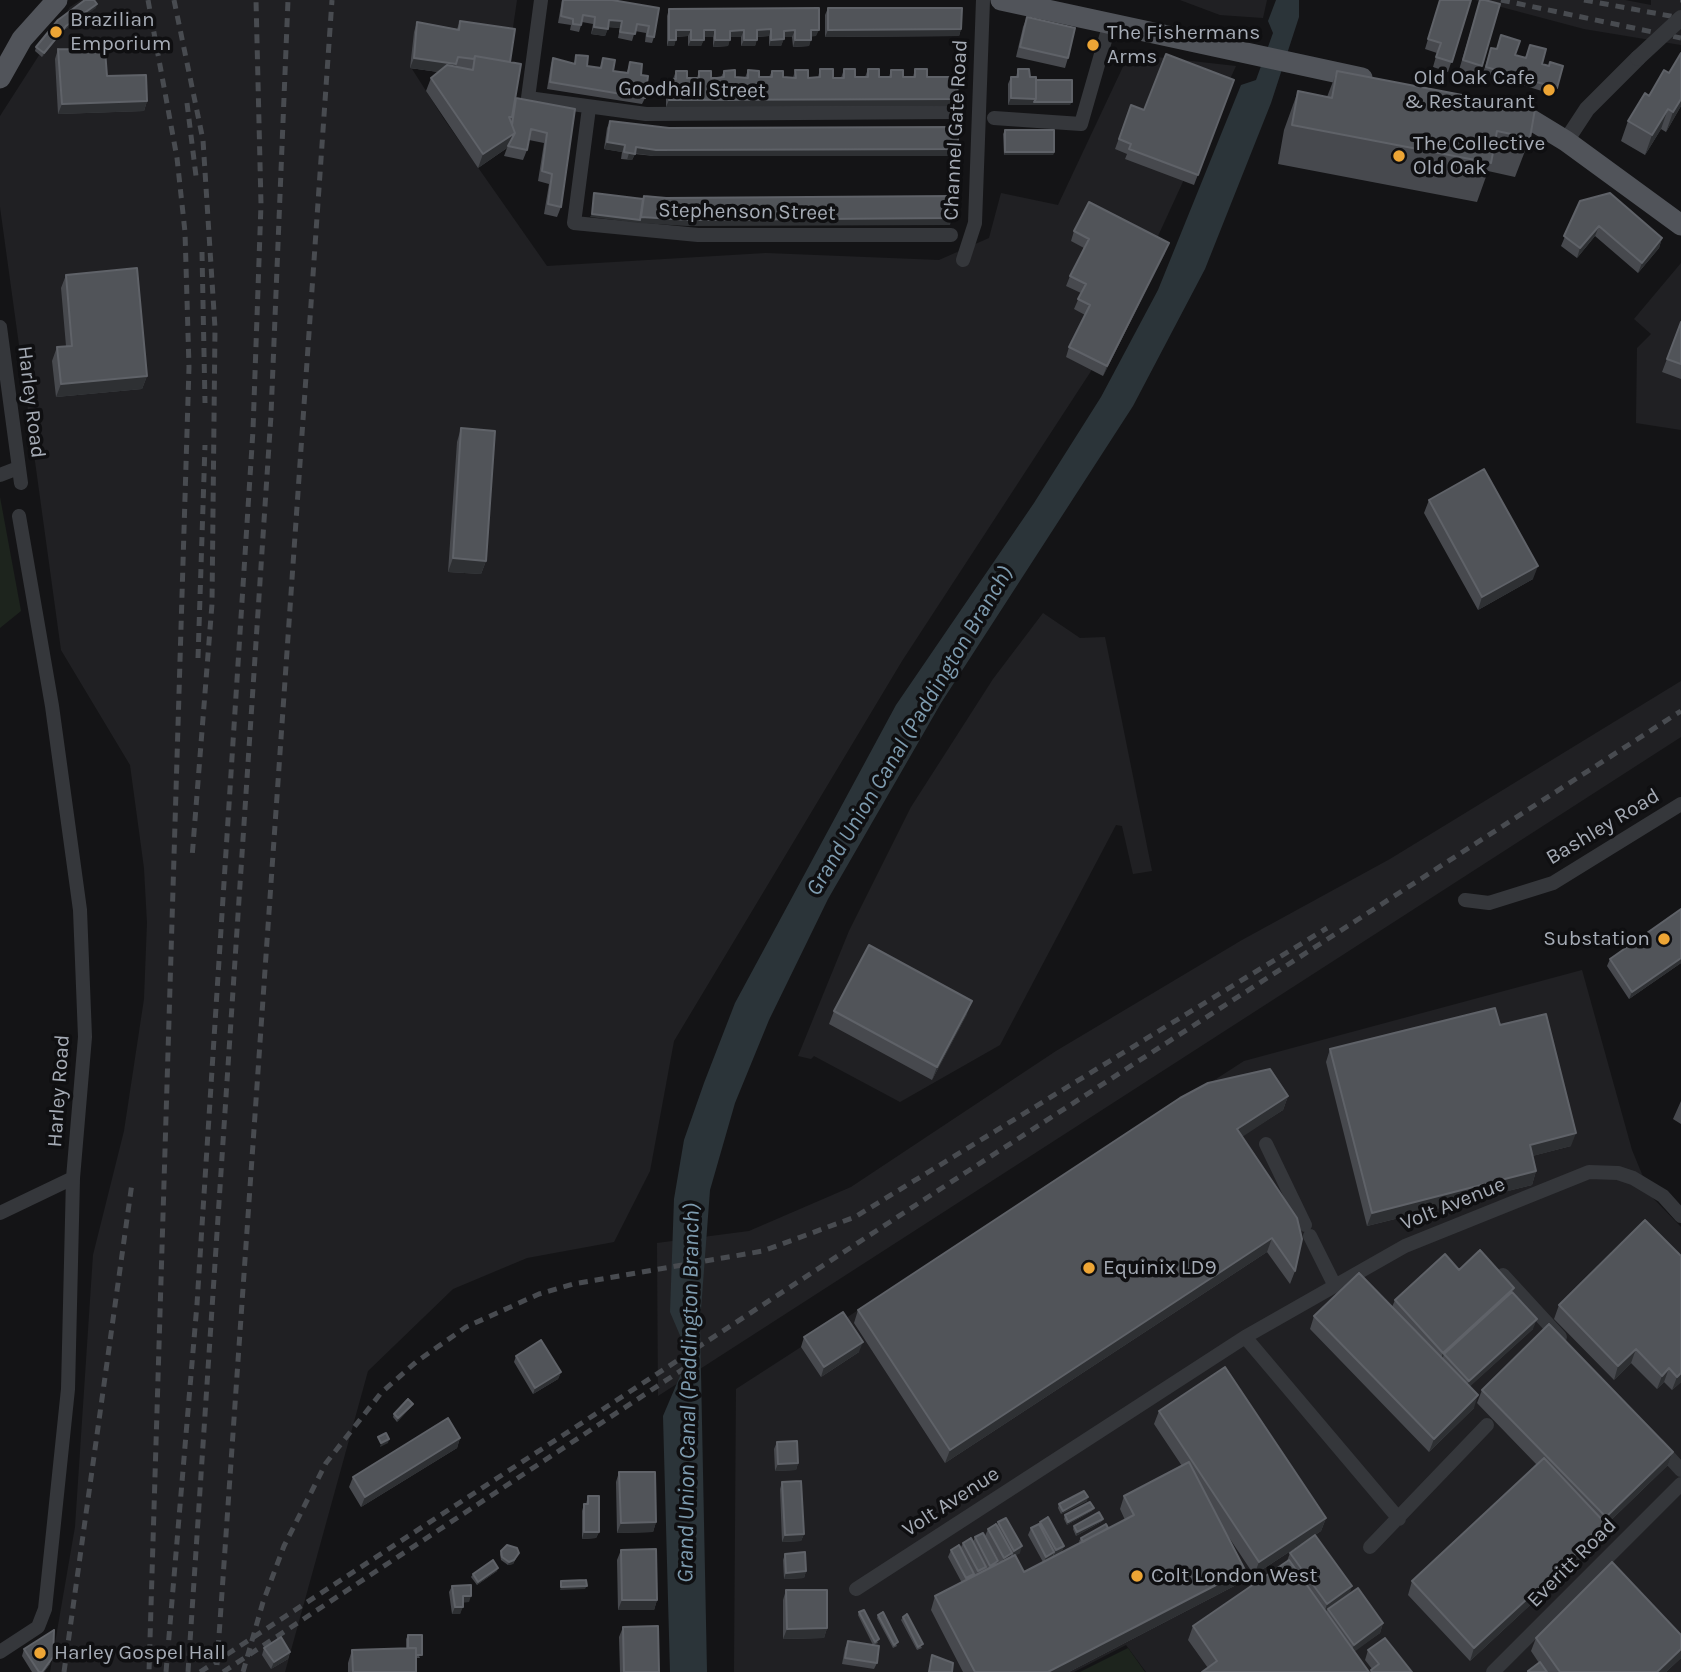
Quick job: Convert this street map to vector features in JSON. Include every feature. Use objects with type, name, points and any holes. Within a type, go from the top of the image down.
[{"type":"main road","points":[[1001,0],[1384,82]]},
{"type":"main road","points":[[0,78],[22,39],[54,1]]},
{"type":"main road","points":[[1490,105],[1525,116],[1566,141],[1681,225]]},
{"type":"street","name":"Goodhall Street","points":[[541,0],[528,98],[646,114],[954,112]]},
{"type":"street","name":"Channel Gate Road","points":[[963,260],[975,223],[983,0]]},
{"type":"street","points":[[1566,141],[1587,109],[1681,18]]},
{"type":"street","points":[[995,118],[1081,124],[1110,23]]},
{"type":"street","name":"Stephenson Street","points":[[589,108],[574,223],[698,235],[951,235]]},
{"type":"street","name":"Harley Road","points":[[0,327],[20,475],[0,475]]},
{"type":"street","name":"Harley Road","points":[[0,1652],[38,1628],[45,1609],[68,1389],[73,1178],[85,1037],[80,910],[52,706],[19,516]]},
{"type":"street","name":"Bashley Road","points":[[1465,900],[1489,902],[1553,883],[1681,804]]},
{"type":"street","points":[[1266,1144],[1334,1284]]},
{"type":"street","name":"Volt Avenue","points":[[856,1588],[1245,1338],[1334,1284],[1405,1246],[1589,1172],[1618,1173],[1633,1178],[1663,1196],[1681,1216]]},
{"type":"street","points":[[0,1213],[73,1178]]},
{"type":"street","points":[[1503,1275],[1569,1347]]},
{"type":"street","points":[[1245,1338],[1399,1519]]},
{"type":"street","points":[[1370,1547],[1487,1425]]},
{"type":"street","points":[[1644,1429],[1681,1470]]},
{"type":"street","name":"Everitt Road","points":[[1493,1672],[1681,1484]]},
{"type":"shaded area","points":[[81,0],[517,0],[506,75],[455,67],[412,69],[547,266],[766,253],[939,260],[989,238],[1001,193],[1058,205],[1129,54],[1236,66],[1108,345],[902,661],[674,1041],[650,1171],[614,1242],[527,1258],[453,1289],[368,1371],[285,1672],[50,1672],[75,1527],[93,1255],[124,1131],[144,999],[147,923],[144,868],[130,765],[61,650],[0,207],[0,116],[70,7]]},
{"type":"shaded area","points":[[1180,0],[1267,0],[1263,18],[1220,15]]},
{"type":"shaded area","points":[[1475,0],[1625,0],[1651,5],[1651,0],[1681,0],[1681,45],[1584,29]]},
{"type":"shaded area","points":[[1681,263],[1681,430],[1636,423],[1637,348],[1651,334],[1634,319]]},
{"type":"shaded area","points":[[0,497],[21,611],[0,628]]},
{"type":"shaded area","points":[[1043,613],[1080,638],[1105,637],[1152,871],[1133,874],[1122,826],[1116,825],[1000,1045],[900,1102],[814,1056],[811,1059],[798,1056],[849,931],[911,807],[993,679]]},
{"type":"shaded area","points":[[1681,681],[1681,737],[658,1396],[657,1243],[749,1231],[851,1187],[1056,1051],[1242,940],[1390,859]]},
{"type":"shaded area","points":[[1582,970],[1632,1150],[1651,1196],[1681,1227],[1681,1672],[1146,1672],[1126,1645],[1074,1672],[734,1672],[736,1389],[1244,1061]]},
{"type":"shaded area","points":[[1128,1648],[1145,1672],[1080,1672]]},
{"type":"water","name":"Grand Union Canal (Paddington Branch)","points":[[1276,0],[1299,0],[1299,17],[1271,103],[1205,269],[1133,406],[941,703],[828,899],[769,1020],[735,1103],[710,1190],[700,1323],[707,1672],[670,1672],[663,1416],[683,1369],[682,1340],[670,1312],[674,1199],[684,1140],[704,1083],[735,1003],[896,705],[1034,503],[1101,397],[1158,290],[1241,85],[1256,80],[1273,33],[1268,21]]},
{"type":"building","points":[[85,0],[94,0],[97,4],[66,26],[44,53],[36,47],[58,20]]},
{"type":"building","points":[[563,0],[612,0],[659,8],[654,37],[647,36],[649,26],[637,24],[635,34],[620,32],[622,21],[609,20],[608,29],[594,27],[595,17],[583,15],[581,25],[573,24],[573,19],[561,16]]},
{"type":"building","points":[[1440,0],[1471,0],[1452,62],[1436,57],[1441,43],[1428,39]]},
{"type":"building","points":[[1480,0],[1500,4],[1482,66],[1463,60]]},
{"type":"building","points":[[819,8],[819,30],[811,30],[811,40],[795,40],[795,30],[784,31],[784,39],[771,40],[771,29],[757,30],[757,40],[744,40],[744,30],[730,31],[730,40],[715,40],[715,30],[704,30],[704,40],[691,40],[691,30],[676,30],[676,40],[669,40],[669,9]]},
{"type":"building","points":[[828,8],[962,8],[961,29],[828,30]]},
{"type":"building","points":[[1027,17],[1075,28],[1068,58],[1020,47]]},
{"type":"building","points":[[460,21],[515,29],[510,62],[475,56],[474,59],[458,57],[456,64],[414,58],[417,22],[459,30]]},
{"type":"building","points":[[1501,35],[1520,41],[1515,55],[1526,58],[1530,45],[1546,49],[1542,64],[1549,66],[1550,62],[1563,66],[1557,88],[1486,67],[1491,48],[1497,49]]},
{"type":"building","points":[[58,49],[105,50],[107,76],[146,75],[147,101],[62,104]]},
{"type":"building","points":[[1681,53],[1681,99],[1673,112],[1668,109],[1652,135],[1628,121],[1645,93],[1649,96],[1664,70],[1669,73]]},
{"type":"building","points":[[1166,54],[1234,80],[1198,175],[1129,149],[1131,144],[1119,139],[1131,105],[1144,110]]},
{"type":"building","points":[[576,55],[588,56],[587,66],[601,68],[603,58],[615,60],[613,71],[620,72],[628,73],[630,62],[642,64],[641,75],[648,76],[645,98],[550,82],[553,58],[575,64]]},
{"type":"building","points":[[475,56],[521,64],[512,117],[509,117],[515,133],[483,154],[431,78],[447,65],[473,70]]},
{"type":"building","points":[[820,69],[833,69],[833,78],[844,78],[844,69],[855,69],[855,77],[868,77],[868,69],[879,69],[879,77],[891,77],[891,70],[903,70],[903,77],[915,77],[915,69],[927,69],[927,77],[957,77],[958,99],[669,100],[668,79],[676,79],[676,71],[687,71],[687,78],[699,78],[699,71],[711,71],[711,78],[724,77],[724,71],[735,70],[735,77],[748,78],[748,70],[759,71],[759,77],[772,77],[772,71],[783,71],[783,77],[796,78],[795,70],[808,70],[808,78],[820,77]]},
{"type":"building","points":[[1018,69],[1029,69],[1030,77],[1036,77],[1036,99],[1011,98],[1011,77],[1018,77]]},
{"type":"building","points":[[1337,71],[1535,109],[1530,138],[1497,131],[1491,163],[1292,125],[1298,91],[1332,98]]},
{"type":"building","points":[[1036,80],[1072,80],[1072,102],[1034,102]]},
{"type":"building","points":[[516,98],[575,109],[561,207],[548,204],[552,174],[542,171],[547,133],[531,129],[527,150],[508,146],[515,133],[512,125]]},
{"type":"building","points":[[610,121],[669,128],[958,127],[958,149],[656,150],[636,147],[635,154],[624,152],[625,145],[607,142]]},
{"type":"building","points":[[1005,130],[1054,130],[1054,152],[1005,152]]},
{"type":"building","points":[[594,193],[643,199],[640,220],[592,214]]},
{"type":"building","points":[[1610,193],[1662,238],[1642,263],[1599,226],[1580,248],[1564,236],[1580,201]]},
{"type":"building","points":[[644,196],[954,196],[952,218],[690,220],[641,217]]},
{"type":"building","points":[[1089,202],[1169,243],[1107,366],[1069,347],[1090,305],[1078,299],[1086,284],[1070,276],[1089,239],[1074,231]]},
{"type":"building","points":[[137,268],[147,376],[61,384],[57,347],[72,346],[66,275]]},
{"type":"building","points":[[1681,322],[1681,364],[1667,359]]},
{"type":"building","points":[[461,428],[495,431],[486,561],[453,558]]},
{"type":"building","points":[[1484,469],[1538,566],[1482,597],[1429,500]]},
{"type":"building","name":"Substation","points":[[1681,909],[1681,958],[1632,992],[1610,959]]},
{"type":"building","points":[[869,945],[972,1001],[937,1067],[834,1011]]},
{"type":"building","points":[[1495,1008],[1500,1025],[1546,1014],[1576,1133],[1530,1145],[1536,1171],[1372,1213],[1330,1049]]},
{"type":"building","name":"Equinix LD9","points":[[1270,1069],[1288,1096],[1237,1129],[1297,1218],[1302,1239],[1295,1271],[1272,1238],[950,1450],[858,1310],[1180,1098],[1208,1083]]},
{"type":"building","points":[[1645,1220],[1681,1256],[1681,1373],[1677,1377],[1669,1368],[1662,1376],[1636,1349],[1618,1366],[1559,1305]]},
{"type":"building","points":[[1480,1250],[1514,1288],[1443,1353],[1395,1300],[1445,1254],[1459,1270]]},
{"type":"building","points":[[1359,1273],[1478,1395],[1434,1439],[1314,1316]]},
{"type":"building","points":[[1512,1292],[1537,1319],[1469,1381],[1444,1354]]},
{"type":"building","points":[[843,1312],[863,1342],[824,1367],[804,1337]]},
{"type":"building","points":[[1549,1324],[1673,1452],[1606,1517],[1482,1390]]},
{"type":"building","points":[[541,1340],[561,1372],[535,1388],[516,1356]]},
{"type":"building","points":[[1225,1367],[1326,1518],[1259,1562],[1159,1411]]},
{"type":"building","points":[[408,1399],[413,1404],[398,1418],[394,1414]]},
{"type":"building","points":[[448,1418],[460,1438],[365,1497],[353,1477]]},
{"type":"building","points":[[386,1433],[389,1439],[381,1443],[378,1437]]},
{"type":"building","points":[[797,1441],[798,1463],[778,1464],[777,1442]]},
{"type":"building","points":[[1544,1458],[1607,1525],[1474,1648],[1412,1581]]},
{"type":"building","name":"Colt London West","points":[[1189,1462],[1245,1570],[1048,1672],[975,1672],[935,1596],[1015,1555],[1024,1572],[1134,1515],[1124,1496]]},
{"type":"building","points":[[619,1472],[655,1472],[656,1522],[621,1523]]},
{"type":"building","points":[[801,1481],[804,1534],[785,1535],[782,1482]]},
{"type":"building","points":[[1084,1491],[1088,1497],[1063,1511],[1059,1504]]},
{"type":"building","points":[[588,1496],[599,1496],[599,1532],[584,1532],[584,1504],[588,1504]]},
{"type":"building","points":[[1090,1502],[1094,1508],[1068,1522],[1065,1515]]},
{"type":"building","points":[[1099,1512],[1103,1519],[1077,1532],[1074,1526]]},
{"type":"building","points":[[1048,1517],[1064,1546],[1056,1550],[1040,1522]]},
{"type":"building","points":[[1006,1518],[1022,1546],[1014,1551],[998,1522]]},
{"type":"building","points":[[996,1524],[1012,1553],[1004,1558],[988,1529]]},
{"type":"building","points":[[1039,1524],[1054,1552],[1046,1557],[1031,1528]]},
{"type":"building","points":[[1106,1524],[1108,1528],[1083,1542],[1081,1538]]},
{"type":"building","points":[[983,1533],[998,1561],[990,1566],[975,1537]]},
{"type":"building","points":[[1315,1535],[1352,1586],[1327,1604],[1290,1553]]},
{"type":"building","points":[[971,1538],[986,1567],[978,1571],[963,1543]]},
{"type":"building","points":[[507,1545],[517,1548],[519,1553],[509,1562],[502,1557],[501,1551]]},
{"type":"building","points":[[959,1545],[974,1574],[966,1578],[951,1550]]},
{"type":"building","points":[[656,1549],[657,1600],[622,1600],[621,1550]]},
{"type":"building","points":[[805,1552],[806,1571],[786,1573],[785,1554]]},
{"type":"building","points":[[493,1560],[498,1568],[478,1582],[473,1574]]},
{"type":"building","points":[[1289,1560],[1369,1672],[1202,1672],[1217,1661],[1193,1626]]},
{"type":"building","points":[[1612,1562],[1681,1635],[1681,1649],[1657,1672],[1560,1672],[1536,1638]]},
{"type":"building","points":[[586,1580],[587,1586],[561,1587],[561,1581]]},
{"type":"building","points":[[471,1585],[471,1596],[463,1596],[463,1607],[455,1607],[452,1586]]},
{"type":"building","points":[[1358,1588],[1383,1623],[1354,1645],[1328,1609]]},
{"type":"building","points":[[786,1590],[827,1590],[827,1628],[787,1629]]},
{"type":"building","points":[[864,1610],[879,1639],[875,1642],[859,1612]]},
{"type":"building","points":[[883,1612],[898,1642],[894,1645],[878,1615]]},
{"type":"building","points":[[907,1614],[923,1644],[918,1647],[903,1617]]},
{"type":"building","points":[[658,1626],[659,1672],[624,1672],[623,1627]]},
{"type":"building","name":"Harley Gospel Hall","points":[[54,1630],[53,1657],[42,1672],[39,1672],[24,1649]]},
{"type":"building","points":[[408,1635],[422,1635],[422,1655],[416,1655],[416,1648],[408,1648]]},
{"type":"building","points":[[281,1637],[290,1652],[274,1662],[264,1648]]},
{"type":"building","points":[[1385,1638],[1412,1672],[1372,1672],[1379,1664],[1368,1650]]},
{"type":"building","points":[[848,1641],[879,1646],[877,1663],[845,1658]]},
{"type":"building","points":[[416,1648],[416,1672],[353,1672],[352,1650]]},
{"type":"building","points":[[932,1655],[953,1663],[952,1672],[929,1672]]},
{"type":"building","points":[[1540,1662],[1547,1672],[1528,1672],[1528,1671]]},
{"type":"railway","points":[[148,0],[177,158],[185,232],[189,367],[149,1672]]},
{"type":"railway","points":[[174,0],[203,140],[215,328],[212,604],[192,858]]},
{"type":"railway","points":[[166,1672],[197,1304],[253,430],[261,204],[256,0]]},
{"type":"railway","points":[[188,1672],[271,415],[288,0]]},
{"type":"railway","points":[[217,1665],[332,0]]},
{"type":"railway","points":[[1501,0],[1681,38]]},
{"type":"railway","points":[[1584,0],[1681,18]]},
{"type":"railway","points":[[187,103],[196,176]]},
{"type":"railway","points":[[202,252],[205,403]]},
{"type":"railway","points":[[198,658],[205,445]]},
{"type":"railway","points":[[200,1672],[968,1171],[1681,711]]},
{"type":"railway","points":[[243,1672],[263,1602],[284,1546],[326,1463],[381,1393],[416,1362],[466,1327],[539,1294],[573,1284],[763,1251],[855,1217],[1327,928]]},
{"type":"railway","points":[[64,1672],[132,1183]]},
{"type":"railway","points":[[223,1672],[697,1360]]},
{"type":"place","name":"Brazilian Emporium","points":[[56,32]]},
{"type":"place","name":"The Fishermans Arms","points":[[1093,45]]},
{"type":"place","name":"Old Oak Cafe & Restaurant","points":[[1549,90]]},
{"type":"place","name":"The Collective Old Oak","points":[[1399,156]]},
{"type":"place","name":"Substation","points":[[1664,939]]},
{"type":"place","name":"Equinix LD9","points":[[1089,1268]]},
{"type":"place","name":"Colt London West","points":[[1137,1576]]},
{"type":"place","name":"Harley Gospel Hall","points":[[40,1653]]}]
